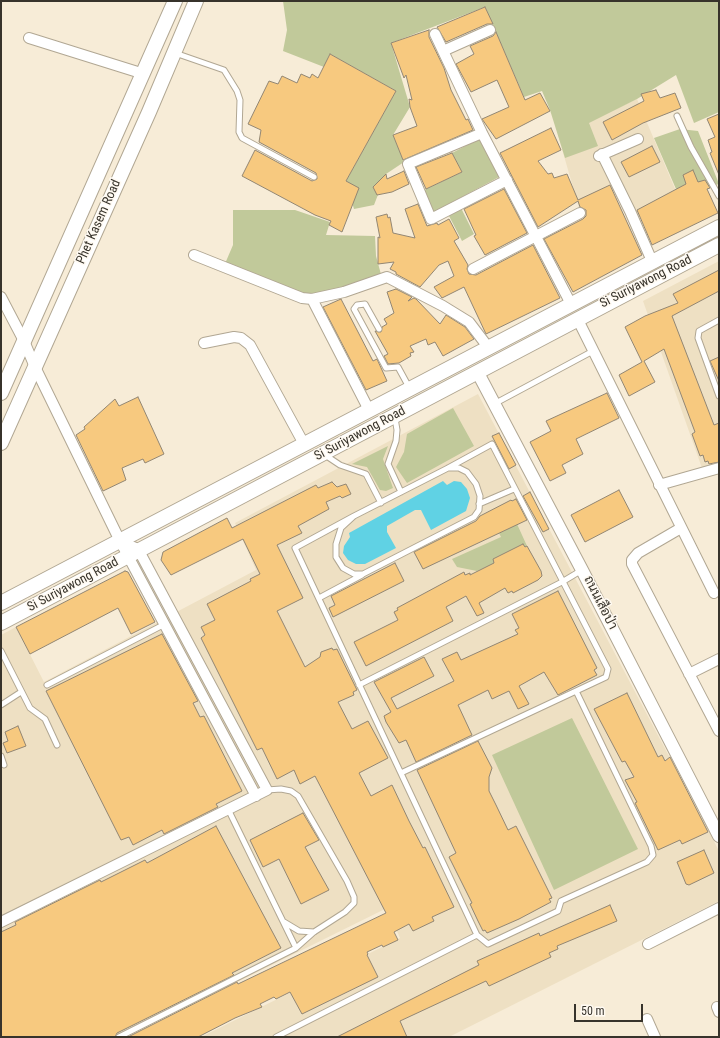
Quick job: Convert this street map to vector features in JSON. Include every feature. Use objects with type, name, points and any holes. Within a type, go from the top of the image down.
[{"type":"main road","name":"Phet Kasem Road","points":[[1,394],[144,74],[175,1]]},
{"type":"main road","name":"Phet Kasem Road","points":[[1,443],[196,1]]},
{"type":"main road","name":"Si Suriyawong Road","points":[[1,603],[719,227]]},
{"type":"main road","name":"Si Suriyawong Road","points":[[1,623],[133,552],[478,373],[577,318],[719,244]]},
{"type":"main road","points":[[571,304],[577,318]]},
{"type":"main road","points":[[470,358],[478,373]]},
{"type":"street","points":[[443,51],[490,30]]},
{"type":"street","points":[[435,34],[482,133],[508,180],[571,304]]},
{"type":"street","points":[[29,38],[144,74]]},
{"type":"street","points":[[482,133],[408,164],[430,218],[508,180]]},
{"type":"street","points":[[638,139],[600,155],[630,206],[652,261]]},
{"type":"street","points":[[472,269],[580,213]]},
{"type":"street","points":[[194,255],[302,298],[312,299],[344,292],[387,277],[443,306],[469,322],[488,348]]},
{"type":"street","points":[[312,299],[369,410]]},
{"type":"street","points":[[1,922],[267,790],[220,701],[133,552],[120,541],[35,367],[24,341],[2,300]]},
{"type":"street","points":[[577,318],[714,593]]},
{"type":"street","points":[[204,343],[234,337],[241,338],[250,345],[304,444]]},
{"type":"street","name":"ถนนเสือป่า","points":[[478,373],[582,570],[719,836]]},
{"type":"street","points":[[659,485],[719,468]]},
{"type":"street","points":[[681,528],[638,553],[632,560],[632,564],[719,731]]},
{"type":"street","points":[[133,552],[165,624],[256,796]]},
{"type":"street","points":[[689,674],[719,659]]},
{"type":"street","points":[[208,707],[220,701]]},
{"type":"street","points":[[648,944],[719,908]]},
{"type":"street","points":[[647,1019],[655,1037]]},
{"type":"lane","points":[[174,53],[224,70],[238,91],[240,100],[239,132],[242,138],[314,177]]},
{"type":"lane","points":[[677,116],[691,147],[719,196]]},
{"type":"lane","points":[[379,329],[365,304],[358,305],[354,310],[386,368],[398,366],[410,390]]},
{"type":"lane","points":[[719,320],[700,331],[698,338],[719,396]]},
{"type":"lane","points":[[494,404],[593,351]]},
{"type":"lane","points":[[394,417],[397,430],[396,442],[388,464],[401,492]]},
{"type":"lane","points":[[401,773],[576,691],[606,677],[608,669],[492,444],[295,548],[477,935],[488,944],[558,911],[562,901],[647,862],[653,855],[651,846],[576,691]]},
{"type":"lane","points":[[323,454],[340,465],[362,471],[366,474],[381,503]]},
{"type":"lane","points":[[319,598],[474,517],[479,510],[480,496],[476,484],[467,472],[459,468],[448,468]]},
{"type":"lane","points":[[479,504],[514,489]]},
{"type":"lane","points":[[354,516],[341,528],[336,544],[336,557],[343,568],[354,574],[363,574]]},
{"type":"lane","points":[[359,685],[562,582],[582,570]]},
{"type":"lane","points":[[46,685],[165,624]]},
{"type":"lane","points":[[1,651],[30,708],[45,719],[57,745]]},
{"type":"lane","points":[[1,705],[22,692]]},
{"type":"lane","points":[[1,756],[4,765]]},
{"type":"lane","points":[[119,1037],[296,948],[314,932],[345,912],[354,903],[354,897],[347,881],[298,796],[292,792],[267,790]]},
{"type":"lane","points":[[228,809],[296,948]]},
{"type":"lane","points":[[283,921],[299,932],[314,932]]},
{"type":"lane","points":[[276,1037],[477,935]]},
{"type":"shaded area","points":[[637,99],[678,196],[632,221],[616,190],[579,208],[558,135]]},
{"type":"shaded area","points":[[719,261],[719,465],[703,471],[643,301]]},
{"type":"shaded area","points":[[478,394],[719,851],[719,901],[449,1037],[201,1037],[400,938],[387,908],[126,1037],[1,1037],[1,635],[16,627],[44,682],[256,570],[235,523]]},
{"type":"green space","points":[[283,1],[719,1],[719,112],[694,123],[676,75],[637,99],[589,123],[598,146],[565,158],[550,110],[542,91],[524,97],[485,7],[391,43],[410,107],[393,135],[404,162],[386,174],[374,205],[354,209],[346,181],[396,91],[330,54],[324,67],[283,51],[287,30]]},
{"type":"green space","points":[[680,129],[698,131],[719,184],[701,189],[676,189],[654,138]]},
{"type":"green space","points":[[477,140],[480,140],[499,177],[432,213],[422,191],[462,172],[452,153]]},
{"type":"green space","points":[[461,208],[474,234],[462,241],[449,216]]},
{"type":"green space","points":[[233,210],[295,210],[330,222],[326,235],[375,236],[376,256],[382,278],[312,299],[224,266],[233,245]]},
{"type":"green space","points":[[453,408],[474,446],[407,483],[396,467],[404,452],[407,434]]},
{"type":"green space","points":[[388,446],[383,459],[393,488],[386,491],[380,490],[367,467],[352,464]]},
{"type":"green space","points":[[517,524],[527,546],[525,547],[523,544],[493,559],[495,563],[477,571],[457,567],[452,559],[501,537],[499,533]]},
{"type":"green space","points":[[572,718],[638,849],[554,890],[492,755]]},
{"type":"water","points":[[443,481],[447,485],[454,481],[461,482],[467,489],[470,498],[466,511],[431,530],[421,510],[415,510],[387,526],[387,532],[396,548],[365,564],[356,564],[348,560],[343,553],[344,546],[350,537],[349,533]]},
{"type":"building","points":[[485,7],[493,24],[487,24],[446,42],[437,27]]},
{"type":"building","points":[[429,30],[429,37],[444,68],[451,90],[466,120],[468,119],[473,130],[403,160],[393,135],[417,126],[410,107],[409,99],[412,100],[406,75],[404,78],[391,43]]},
{"type":"building","points":[[496,32],[525,100],[540,93],[550,111],[496,139],[482,119],[509,107],[497,80],[471,92],[456,64],[474,54],[470,46],[493,36]]},
{"type":"building","points":[[330,54],[396,91],[346,181],[359,188],[342,232],[329,225],[331,221],[315,215],[242,176],[255,150],[312,181],[317,179],[316,173],[259,142],[261,130],[248,124],[269,81],[278,84],[282,76],[297,83],[301,74],[310,78],[312,74],[318,78]]},
{"type":"building","points":[[656,90],[660,98],[675,93],[681,108],[643,123],[612,140],[603,122],[644,101],[641,94]]},
{"type":"building","points":[[719,114],[719,175],[710,153],[712,152],[708,140],[715,137],[707,119]]},
{"type":"building","points":[[551,128],[561,150],[538,161],[548,174],[552,173],[554,178],[567,174],[578,200],[610,185],[642,255],[573,292],[544,239],[583,219],[586,216],[586,210],[580,207],[578,201],[538,227],[500,153]]},
{"type":"building","points":[[652,146],[660,162],[629,177],[621,162]]},
{"type":"building","points":[[452,153],[462,172],[426,189],[416,167]]},
{"type":"building","points":[[693,170],[698,182],[705,180],[710,188],[707,189],[718,213],[652,245],[637,210],[686,184],[683,175]]},
{"type":"building","points":[[404,171],[409,184],[392,192],[377,195],[373,187],[386,174],[387,179]]},
{"type":"building","points":[[504,189],[527,233],[485,255],[474,236],[476,235],[464,209]]},
{"type":"building","points":[[418,204],[427,226],[437,223],[438,225],[449,219],[459,238],[454,241],[468,265],[467,269],[469,274],[476,275],[533,245],[560,298],[486,334],[464,287],[442,298],[434,287],[454,276],[448,261],[439,265],[420,287],[396,274],[396,272],[390,269],[394,262],[378,264],[378,237],[380,238],[376,217],[387,214],[388,218],[390,217],[393,233],[415,238],[405,209]]},
{"type":"building","points":[[719,270],[719,291],[672,316],[714,425],[719,423],[719,462],[709,464],[708,461],[705,462],[703,455],[700,456],[692,434],[695,432],[664,349],[644,361],[655,382],[629,396],[619,375],[642,362],[625,327],[645,316],[678,303],[673,294]]},
{"type":"building","points":[[396,289],[412,297],[408,301],[414,298],[416,299],[440,324],[446,315],[465,327],[474,339],[443,356],[435,342],[428,345],[426,339],[410,346],[414,352],[410,353],[411,356],[399,363],[388,364],[384,356],[388,354],[375,331],[381,332],[382,327],[387,324],[384,319],[394,313],[387,292]]},
{"type":"building","points":[[341,299],[373,361],[377,359],[387,381],[366,390],[323,307]]},
{"type":"building","points":[[719,357],[719,381],[710,361]]},
{"type":"building","points":[[607,393],[619,418],[576,439],[583,454],[562,465],[566,473],[550,481],[530,442],[551,431],[546,421]]},
{"type":"building","points":[[138,397],[164,454],[145,463],[143,459],[122,468],[126,480],[103,491],[76,435],[85,429],[84,427],[115,399],[119,406]]},
{"type":"building","points":[[499,433],[516,465],[509,469],[492,436]]},
{"type":"building","points":[[332,482],[337,487],[346,484],[351,494],[342,498],[340,496],[326,502],[329,509],[298,526],[302,533],[277,545],[303,598],[277,611],[305,667],[320,657],[321,652],[332,648],[333,650],[337,649],[357,690],[353,692],[354,695],[338,702],[352,729],[368,721],[388,758],[359,773],[371,796],[392,785],[423,848],[425,847],[454,907],[432,917],[434,921],[413,931],[409,924],[394,932],[398,940],[367,952],[367,955],[378,977],[302,1014],[290,992],[276,999],[274,997],[260,1004],[262,1007],[235,1018],[198,1037],[128,1037],[237,982],[238,984],[386,913],[315,776],[300,784],[294,770],[277,779],[262,748],[257,750],[201,638],[205,635],[201,627],[215,620],[207,604],[251,581],[250,579],[260,574],[243,539],[171,575],[161,560],[163,552],[227,518],[232,528],[316,485],[318,488]]},
{"type":"building","points":[[619,490],[633,517],[585,542],[571,515]]},
{"type":"building","points":[[530,492],[549,529],[543,532],[523,496]]},
{"type":"building","points":[[516,499],[527,520],[423,569],[414,552],[476,521],[480,516],[511,500]]},
{"type":"building","points":[[523,544],[525,547],[527,546],[541,571],[542,576],[538,580],[513,593],[512,591],[508,593],[505,588],[479,603],[484,613],[477,616],[466,596],[446,607],[453,621],[366,666],[354,642],[398,620],[394,612],[398,610],[397,608],[464,572],[465,575],[470,573],[470,575],[494,563],[493,559]]},
{"type":"building","points":[[395,563],[404,581],[333,617],[329,608],[335,605],[331,596]]},
{"type":"building","points":[[125,571],[128,572],[155,622],[131,634],[118,608],[30,654],[16,627]]},
{"type":"building","points":[[558,591],[597,668],[594,670],[597,675],[558,695],[544,672],[519,686],[529,704],[518,709],[509,691],[492,699],[488,690],[458,705],[472,735],[416,762],[406,740],[399,743],[386,722],[384,716],[391,712],[374,682],[424,657],[434,676],[391,698],[397,709],[454,681],[442,659],[457,652],[461,660],[518,634],[515,630],[519,628],[512,614]]},
{"type":"building","points":[[162,634],[198,701],[193,703],[200,717],[204,716],[242,791],[216,804],[218,807],[164,834],[162,830],[133,845],[129,837],[121,840],[46,691]]},
{"type":"building","points":[[627,693],[658,757],[662,755],[665,761],[670,757],[708,832],[682,844],[680,840],[658,850],[635,803],[637,802],[625,780],[634,777],[625,761],[622,762],[594,709]]},
{"type":"building","points":[[18,726],[26,746],[7,753],[3,743],[8,741],[5,732]]},
{"type":"building","points":[[478,741],[492,768],[489,777],[489,791],[508,830],[516,826],[552,898],[549,899],[551,902],[519,919],[487,933],[485,930],[483,931],[478,921],[470,904],[472,903],[449,857],[456,853],[417,770]]},
{"type":"building","points":[[303,813],[319,840],[305,847],[329,890],[301,904],[279,859],[263,867],[250,840]]},
{"type":"building","points":[[216,826],[281,948],[232,973],[234,975],[117,1033],[115,1037],[1,1037],[1,932],[16,925],[15,922],[100,880],[101,882],[145,860],[147,863]]},
{"type":"building","points":[[704,850],[714,873],[689,885],[686,884],[677,862]]},
{"type":"building","points":[[610,905],[617,921],[557,946],[558,949],[549,953],[551,957],[489,986],[486,981],[400,1021],[407,1037],[337,1037],[479,965],[477,961],[539,933],[540,936]]}]
